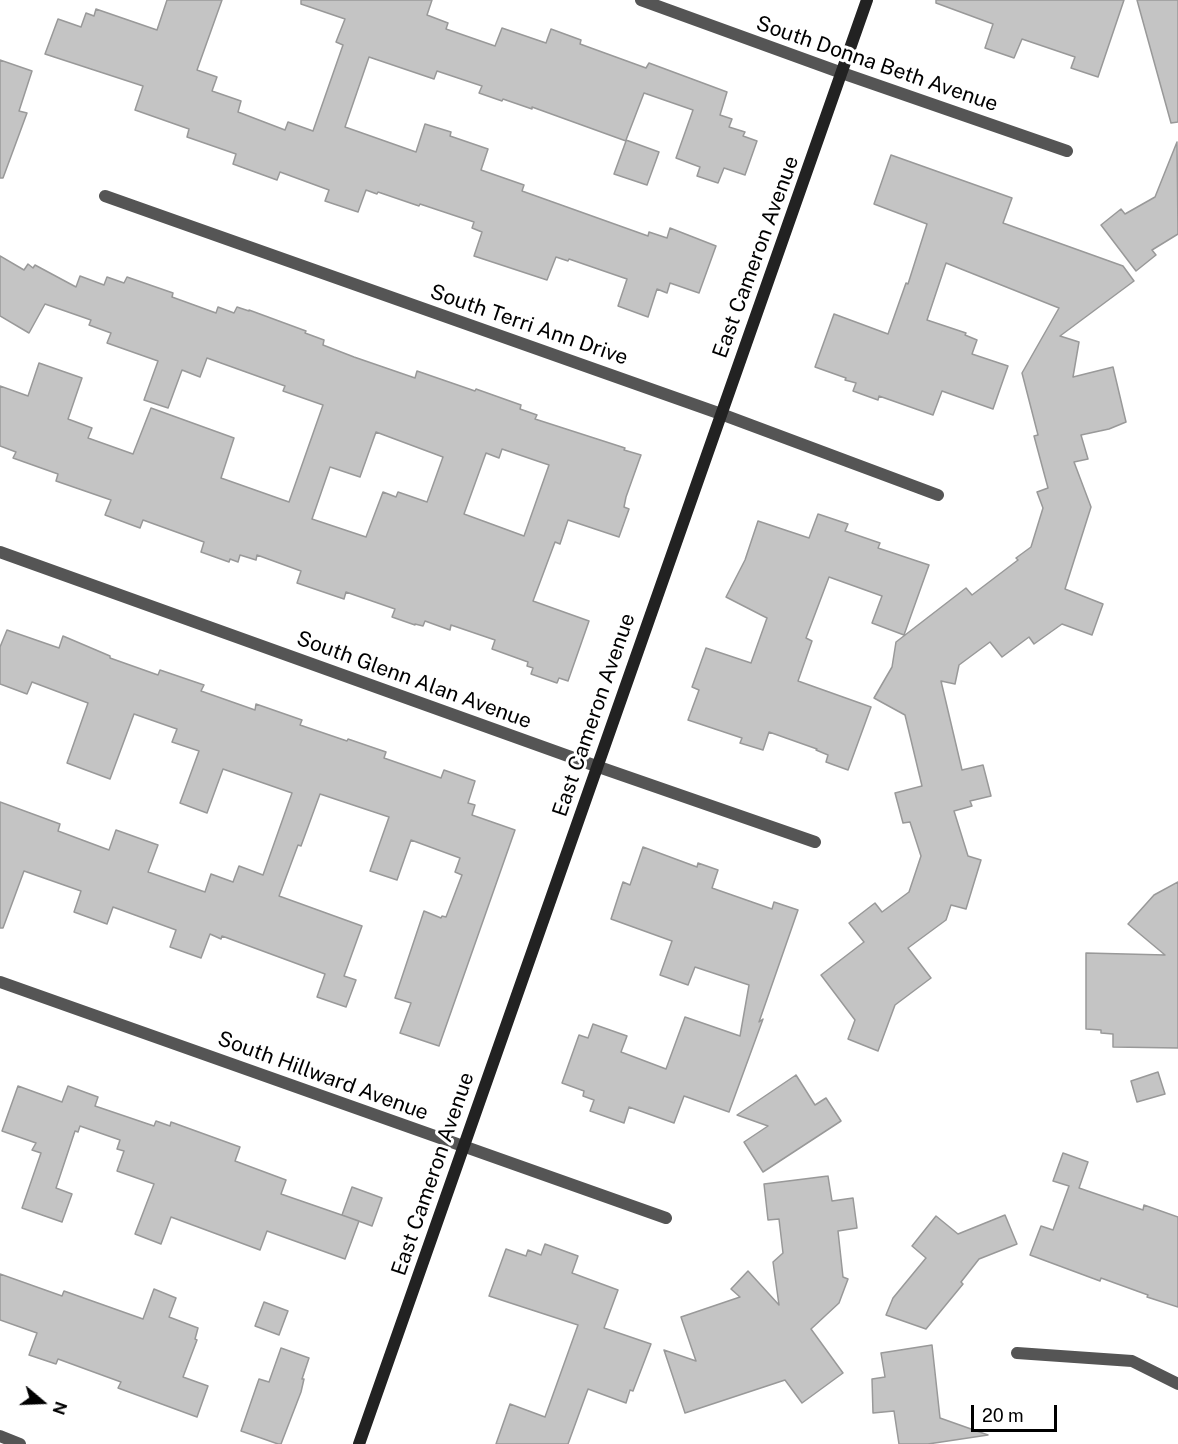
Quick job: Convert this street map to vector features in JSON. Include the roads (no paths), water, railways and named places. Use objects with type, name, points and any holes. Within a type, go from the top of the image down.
[{"type":"main road","name":"East Cameron Avenue","points":[[359,1444],[867,0]]},
{"type":"street","name":"South Donna Beth Avenue","points":[[641,0],[1067,151]]},
{"type":"street","name":"South Terri Ann Drive","points":[[105,196],[721,414],[938,495]]},
{"type":"street","name":"South Glenn Alan Avenue","points":[[0,552],[596,766],[815,842]]},
{"type":"street","name":"South Hillward Avenue","points":[[0,982],[666,1218]]},
{"type":"street","points":[[1017,1353],[1132,1361],[1178,1384]]},
{"type":"street","points":[[0,1436],[20,1444]]}]
